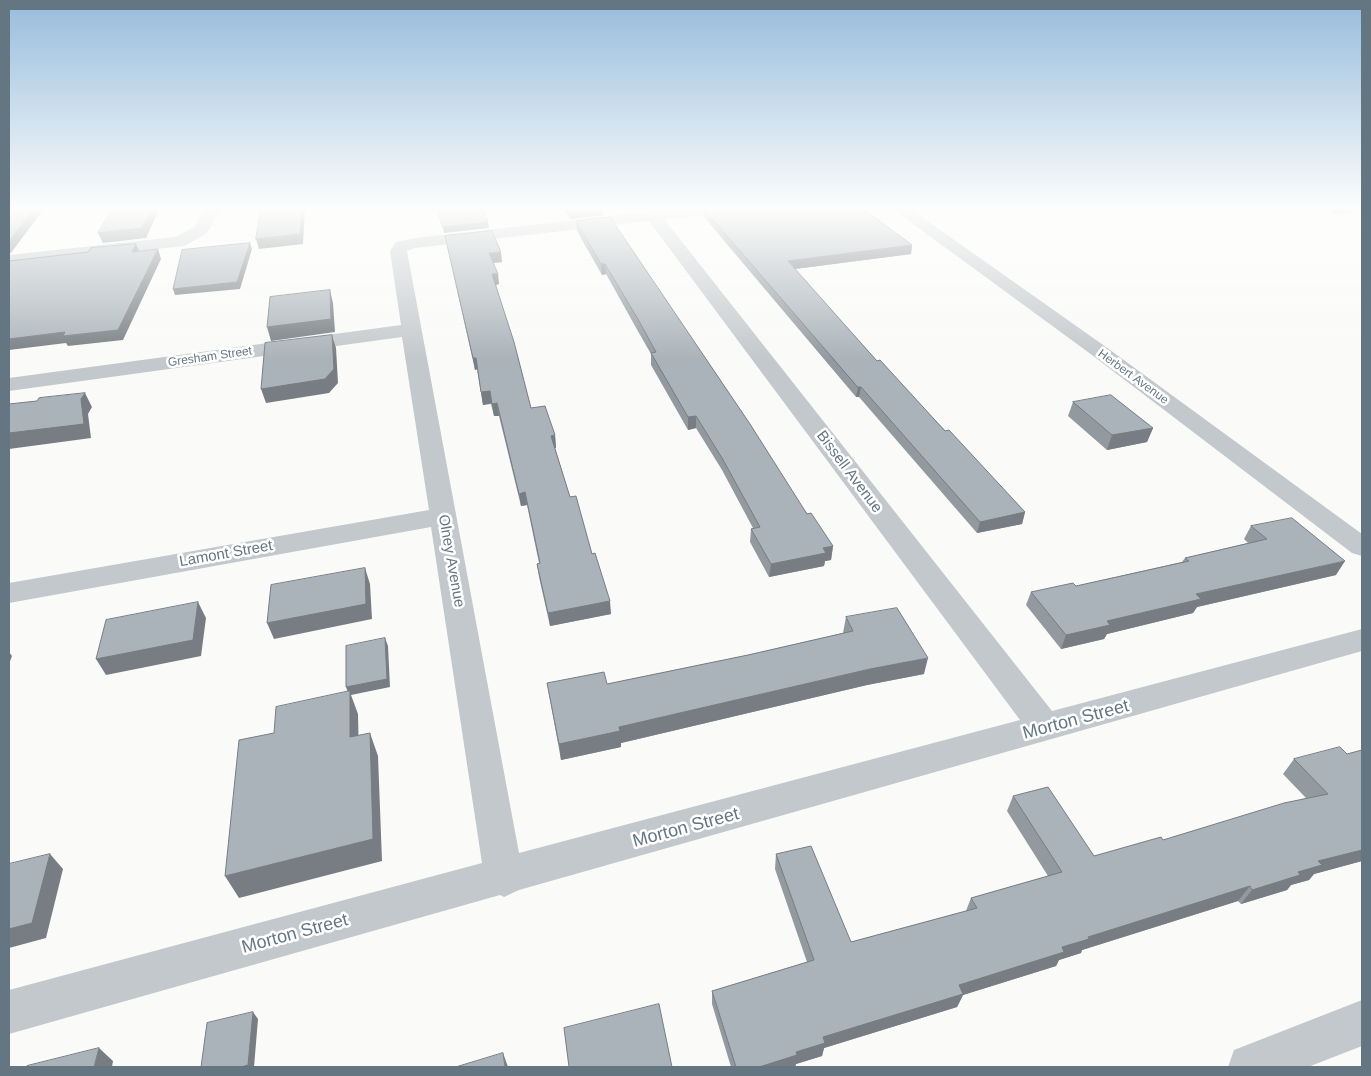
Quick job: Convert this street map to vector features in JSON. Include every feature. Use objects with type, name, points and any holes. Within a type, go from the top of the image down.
[{"type":"street","name":"Olney Avenue","points":[[400,260],[504,878]]},
{"type":"street","name":"Bissell Avenue","points":[[687,260],[1045,728]]},
{"type":"street","name":"Herbert Avenue","points":[[972,260],[1099,351],[1362,548]]},
{"type":"street","name":"Gresham Street","points":[[9,384],[411,330]]},
{"type":"street","name":"Lamont Street","points":[[9,593],[443,516]]},
{"type":"street","name":"Morton Street","points":[[9,1012],[504,878],[1362,640]]},
{"type":"street","points":[[1252,1067],[1362,1023]]},
{"type":"building","points":[[152,260],[118,330],[63,336],[65,332],[9,339],[9,261]]},
{"type":"building","points":[[180,260],[244,260],[237,282],[173,289]]},
{"type":"building","points":[[451,260],[492,260],[498,274],[492,274],[514,342],[531,408],[545,406],[555,435],[551,436],[570,497],[576,496],[592,554],[595,553],[610,601],[548,613],[537,564],[540,563],[525,492],[519,494],[497,403],[492,404],[490,391],[481,392],[476,358],[473,358]]},
{"type":"building","points":[[599,260],[639,260],[750,424],[807,514],[811,513],[833,546],[823,548],[826,553],[771,564],[751,529],[760,527],[722,458],[696,416],[688,417],[651,353],[656,352],[639,321],[605,264],[601,264]]},
{"type":"building","points":[[748,260],[794,260],[788,261],[877,361],[880,360],[945,431],[949,430],[1025,512],[980,522],[861,387],[858,387]]},
{"type":"building","points":[[330,290],[331,319],[267,327],[270,297]]},
{"type":"building","points":[[332,335],[334,369],[325,379],[261,389],[265,343]]},
{"type":"building","points":[[85,393],[81,399],[84,424],[9,433],[9,404],[37,401],[39,398]]},
{"type":"building","points":[[1111,395],[1153,428],[1112,435],[1073,402]]},
{"type":"building","points":[[1292,518],[1345,561],[1196,594],[1201,599],[1107,621],[1110,625],[1066,635],[1031,592],[1073,583],[1076,586],[1189,561],[1185,558],[1267,539],[1251,526]]},
{"type":"building","points":[[365,568],[366,604],[267,623],[271,585]]},
{"type":"building","points":[[198,602],[193,640],[96,659],[106,620]]},
{"type":"building","points":[[897,608],[928,658],[870,669],[619,727],[620,731],[559,744],[547,683],[604,672],[607,684],[748,655],[853,631],[846,617]]},
{"type":"building","points":[[385,638],[387,679],[346,687],[346,646]]},
{"type":"building","points":[[350,691],[350,737],[370,733],[373,839],[225,876],[239,740],[274,733],[276,707]]},
{"type":"building","points":[[1340,747],[1347,754],[1362,750],[1362,850],[1318,861],[1322,865],[1298,872],[1300,875],[1252,890],[1250,886],[1088,937],[1089,939],[1062,947],[1064,952],[959,985],[963,994],[823,1037],[825,1043],[796,1052],[797,1055],[759,1067],[736,1067],[712,991],[814,960],[776,854],[811,846],[851,942],[977,908],[971,898],[1062,872],[1013,796],[1048,787],[1094,856],[1161,837],[1163,840],[1284,803],[1328,794],[1294,759]]},
{"type":"building","points":[[50,854],[32,923],[9,929],[9,864]]},
{"type":"building","points":[[659,1004],[672,1067],[569,1067],[564,1028]]},
{"type":"building","points":[[253,1012],[248,1065],[241,1067],[201,1067],[207,1023]]},
{"type":"building","points":[[99,1048],[94,1067],[27,1067],[27,1066]]},
{"type":"building","points":[[503,1053],[505,1067],[456,1067]]}]
